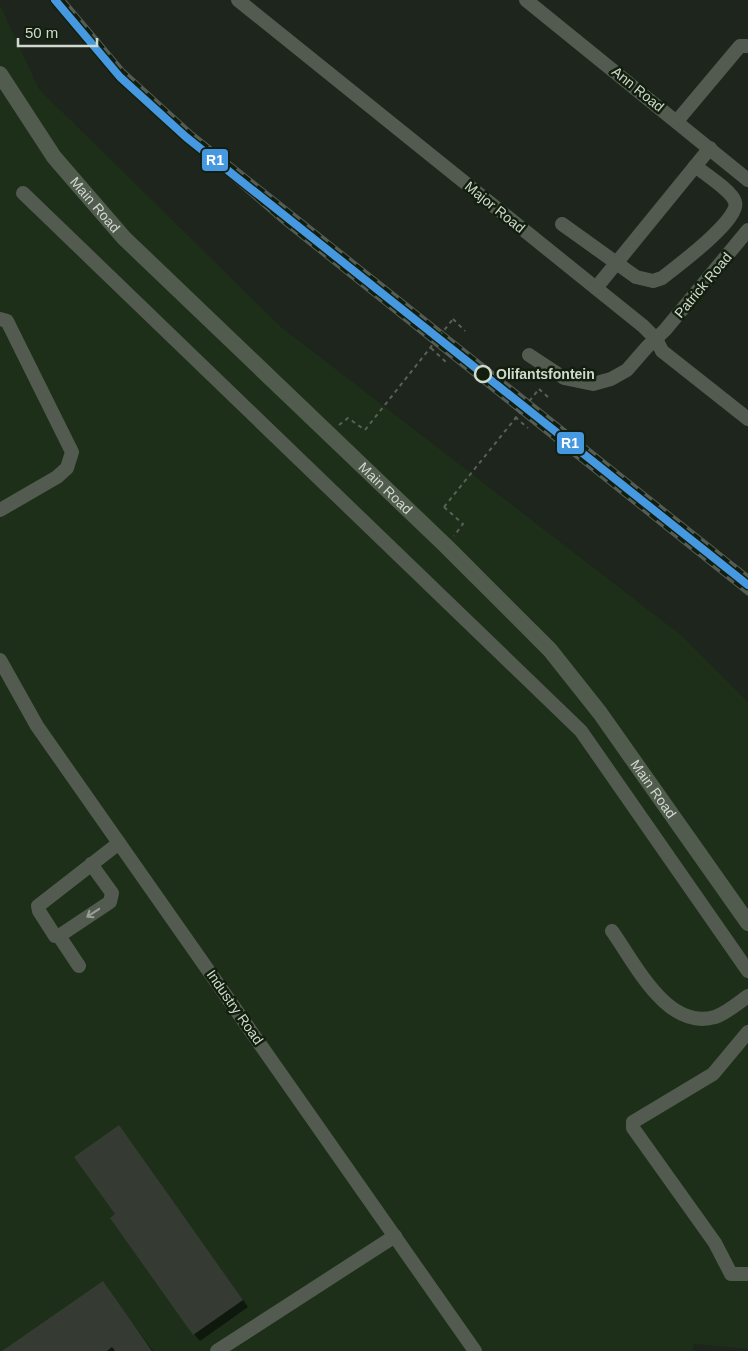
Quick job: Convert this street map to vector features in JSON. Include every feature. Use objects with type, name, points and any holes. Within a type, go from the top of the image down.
[{"type":"main road","name":"Main Road","points":[[0,74],[54,157],[124,238],[446,546],[550,650],[600,713],[748,922]]},
{"type":"street","name":"Major Road","points":[[238,0],[596,288],[656,339],[662,351],[748,419]]},
{"type":"street","name":"Ann Road","points":[[526,0],[748,180]]},
{"type":"street","points":[[677,121],[740,46],[748,46]]},
{"type":"street","points":[[596,288],[710,148]]},
{"type":"street","points":[[562,224],[642,280],[657,280],[710,238],[734,212],[735,199],[695,166]]},
{"type":"street","points":[[23,193],[581,732],[748,971]]},
{"type":"street","name":"Patrick Road","points":[[529,355],[564,378],[593,384],[611,379],[627,370],[656,339],[748,230]]},
{"type":"street","points":[[710,238],[728,254]]},
{"type":"street","points":[[0,319],[7,321],[72,452],[67,468],[57,478],[0,510]]},
{"type":"street","name":"Industry Road","points":[[0,660],[37,726],[476,1351]]},
{"type":"street","points":[[79,966],[59,936],[52,933],[38,906],[120,843]]},
{"type":"street","points":[[59,936],[110,902],[112,898],[112,894],[91,864]]},
{"type":"street","points":[[612,931],[662,1003],[678,1012],[695,1017],[714,1017],[748,996]]},
{"type":"street","points":[[748,1032],[713,1074],[644,1113],[633,1122],[633,1128],[725,1258],[731,1274],[748,1274]]},
{"type":"street","points":[[217,1351],[395,1236]]},
{"type":"path","points":[[348,418],[366,430],[453,320],[465,331]]},
{"type":"path","points":[[431,348],[446,362]]},
{"type":"path","points":[[463,524],[444,507],[539,389],[548,398]]},
{"type":"path","points":[[515,417],[528,428]]},
{"type":"shaded area","points":[[0,5],[39,89],[281,327],[681,635],[748,702],[748,1349],[694,1344],[693,1351],[0,1351]]},
{"type":"building","points":[[119,1125],[243,1300],[193,1335],[110,1218],[115,1214],[74,1157]]},
{"type":"building","points":[[103,1281],[152,1351],[115,1351],[112,1347],[107,1351],[2,1351]]},
{"type":"railway","points":[[63,0],[123,71],[192,134],[748,577]]},
{"type":"railway","points":[[189,140],[285,223],[748,593]]},
{"type":"transit line","name":"R1","points":[[55,0],[120,77],[186,137],[748,585]]},
{"type":"place","name":"Olifantsfontein","points":[[483,374]]}]
